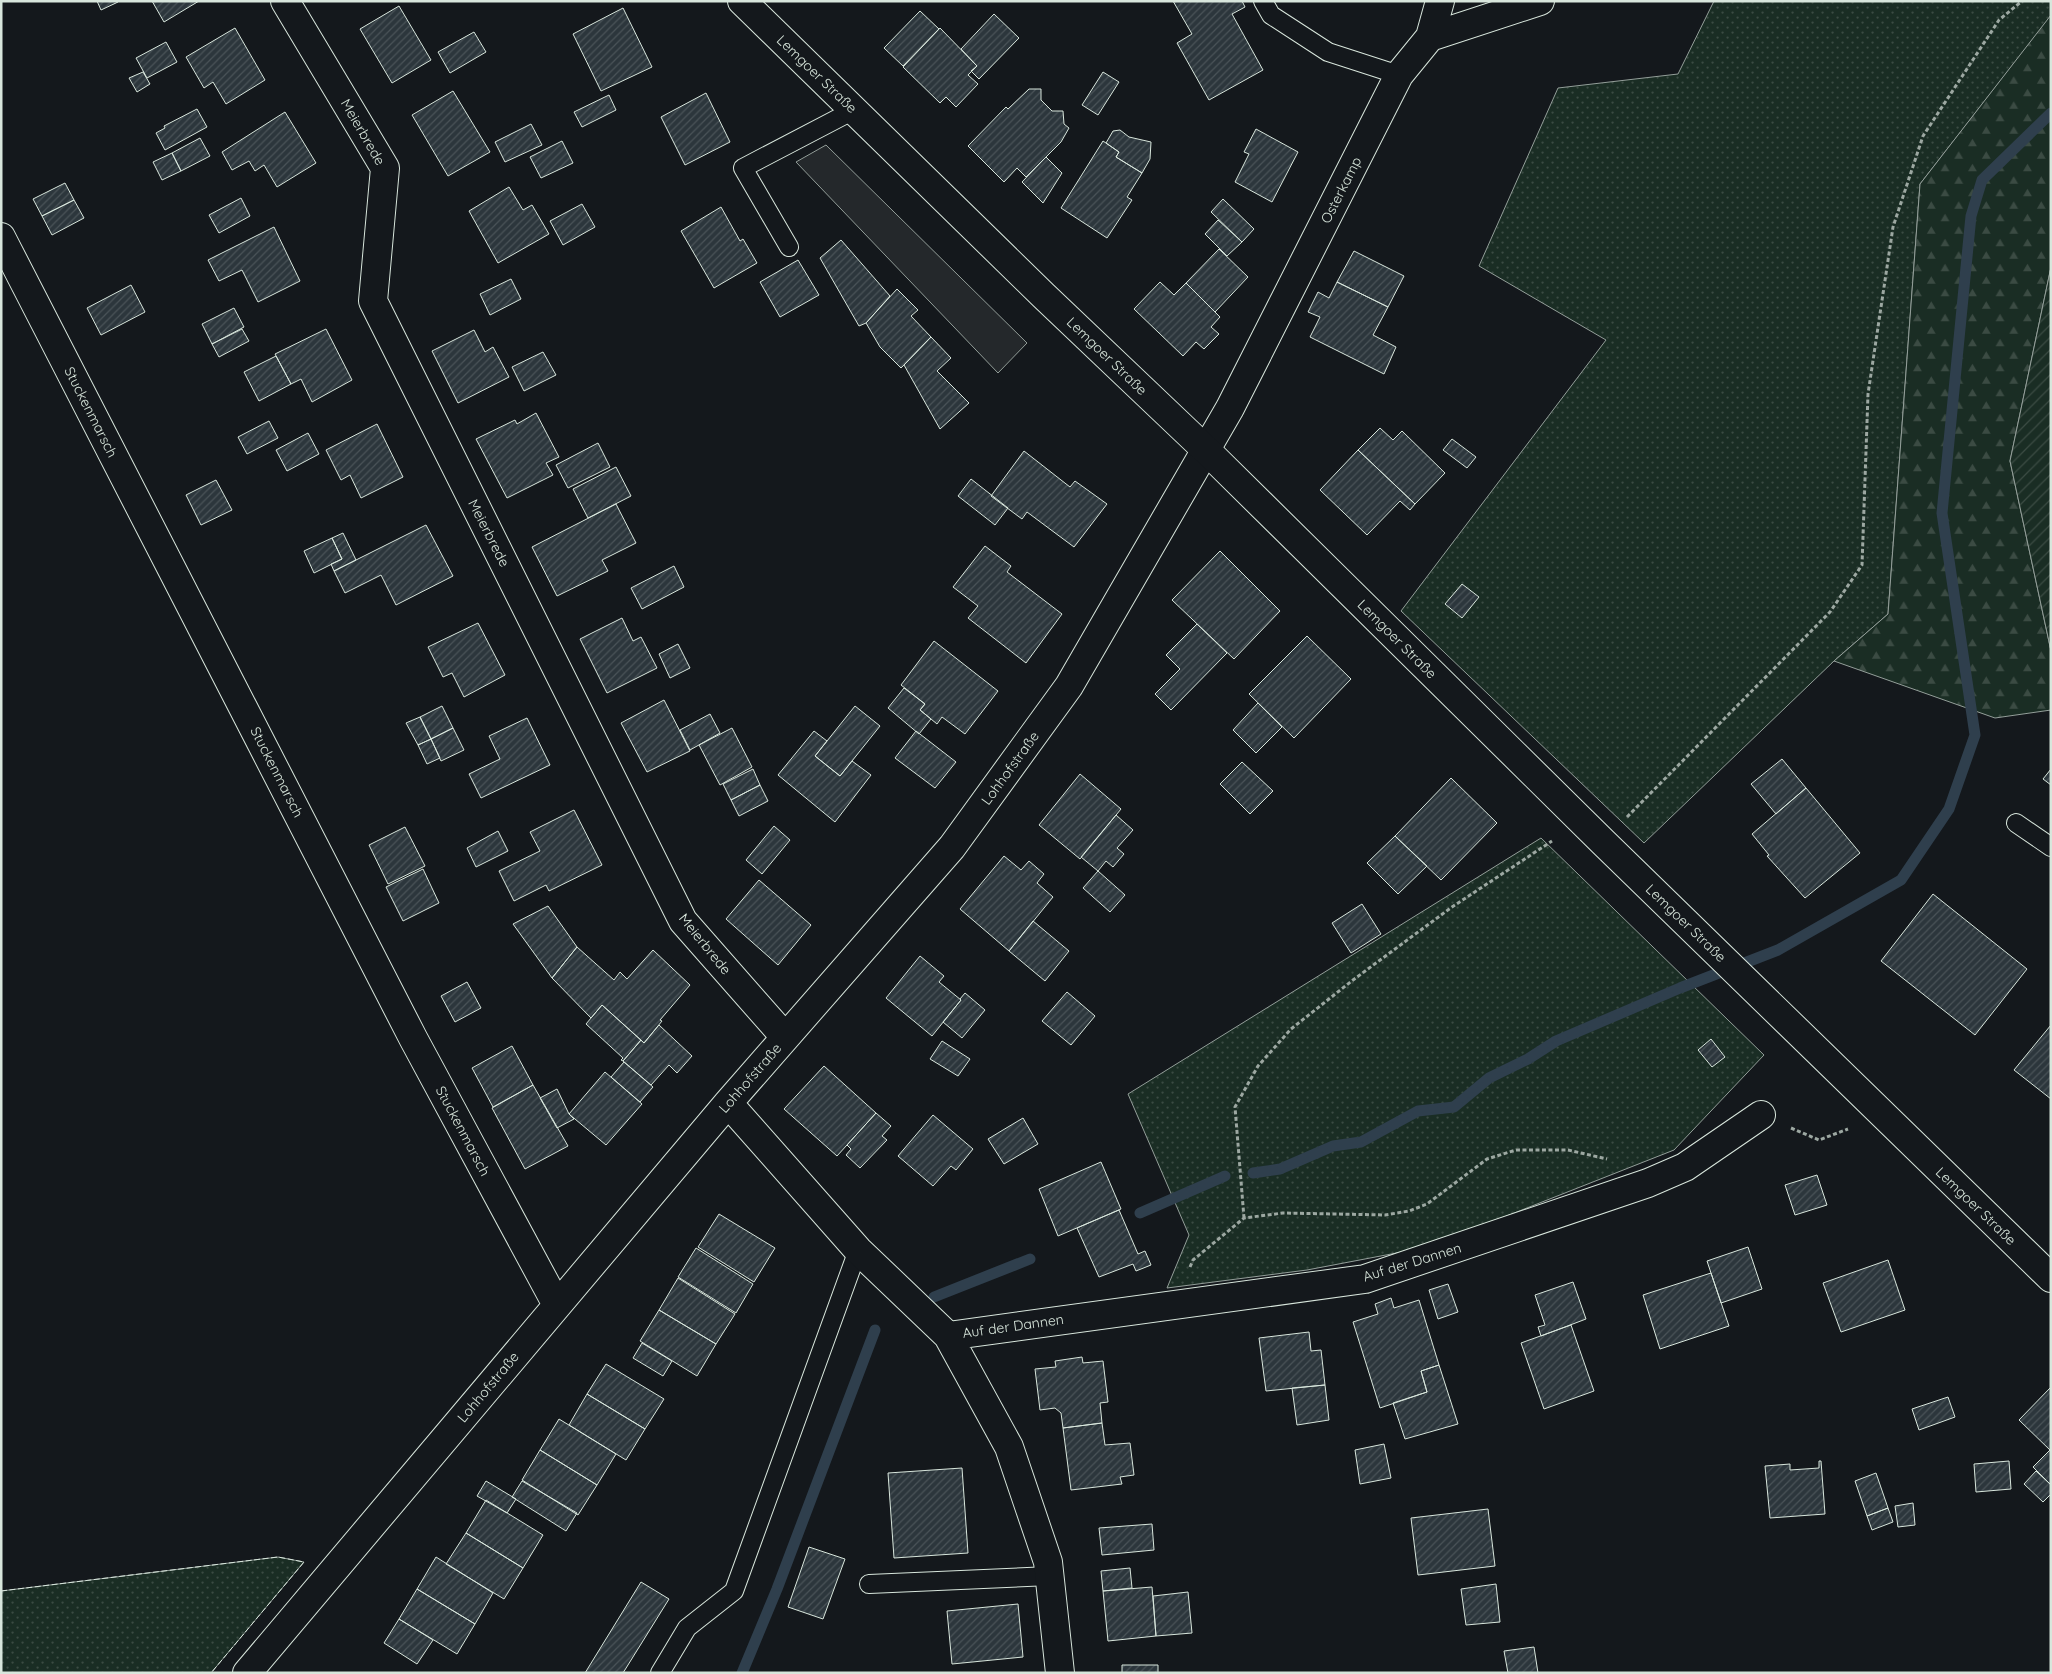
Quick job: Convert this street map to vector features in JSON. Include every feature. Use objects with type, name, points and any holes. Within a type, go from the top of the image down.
[{"type":"street","name":"Meierbrede","points":[[285,1],[385,168],[373,301],[683,921],[785,1037]]},
{"type":"street","name":"Lemgoer Straße","points":[[742,1],[1043,295],[1205,449],[1602,842],[2050,1275]]},
{"type":"street","points":[[1430,37],[1440,1]]},
{"type":"street","points":[[1430,37],[1540,1]]},
{"type":"street","name":"Osterkamp","points":[[1205,449],[1230,408],[1399,75],[1430,37]]},
{"type":"street","name":"Stuckenmarsch","points":[[1,237],[413,1038],[557,1305]]},
{"type":"street","name":"Lohhofstraße","points":[[247,1673],[728,1103],[952,847],[1069,686],[1205,449]]},
{"type":"street","name":"Auf der Dannen","points":[[728,1103],[858,1250],[948,1336],[1009,1448],[1048,1562],[1060,1673]]},
{"type":"street","name":"Auf der Dannen","points":[[948,1336],[1365,1278],[1648,1183],[1685,1167],[1761,1116]]},
{"type":"lane","points":[[1264,1],[1271,15],[1328,52],[1399,75]]},
{"type":"lane","points":[[789,247],[743,168],[854,110]]},
{"type":"lane","points":[[2016,823],[2051,847]]},
{"type":"lane","points":[[660,1673],[687,1628],[734,1591],[858,1250]]},
{"type":"lane","points":[[868,1584],[1050,1576]]},
{"type":"path","points":[[1602,842],[1830,612],[1862,565],[1868,394],[1893,227],[1923,136],[1999,20],[2022,1]]},
{"type":"path","points":[[1244,1218],[1235,1107],[1258,1066],[1291,1029],[1353,980],[1452,907],[1582,821]]},
{"type":"path","points":[[1761,1116],[1819,1140],[1850,1129],[1870,1103]]},
{"type":"path","points":[[1177,1303],[1193,1260],[1244,1218],[1283,1213],[1385,1215],[1409,1212],[1427,1204],[1487,1160],[1516,1150],[1568,1150],[1600,1157],[1638,1171],[1648,1183]]},
{"type":"green space","points":[[1714,1],[2051,1],[2051,16],[1920,184],[1888,614],[1834,661],[1644,843],[1401,611],[1606,340],[1479,266],[1558,88],[1678,74]]},
{"type":"green space","points":[[2051,15],[2051,267],[2010,461],[2051,651],[2051,710],[1995,718],[1834,661],[1888,614],[1920,184]]},
{"type":"green space","points":[[2051,267],[2051,651],[2010,461]]},
{"type":"green space","points":[[1541,838],[1764,1055],[1674,1150],[1428,1247],[1307,1270],[1167,1288],[1189,1235],[1128,1094]]},
{"type":"green space","points":[[278,1557],[304,1562],[211,1673],[1,1673],[1,1591]]},
{"type":"shaded area","points":[[826,145],[1027,343],[998,373],[796,162]]},
{"type":"building","points":[[97,1],[117,1],[118,2],[101,10]]},
{"type":"building","points":[[152,1],[199,1],[164,22]]},
{"type":"building","points":[[1173,1],[1242,1],[1245,7],[1232,14],[1263,70],[1209,100],[1177,43],[1192,34]]},
{"type":"building","points":[[399,6],[431,60],[392,83],[360,29]]},
{"type":"building","points":[[623,8],[652,67],[601,91],[573,34]]},
{"type":"building","points":[[920,11],[939,29],[903,66],[884,48]]},
{"type":"building","points":[[994,14],[1019,38],[979,79],[971,71],[977,66],[961,49]]},
{"type":"building","points":[[235,28],[265,80],[226,104],[213,82],[204,88],[186,57]]},
{"type":"building","points":[[940,28],[977,66],[968,75],[978,84],[956,107],[946,97],[940,103],[903,67]]},
{"type":"building","points":[[474,32],[486,52],[450,73],[438,52]]},
{"type":"building","points":[[166,42],[177,62],[147,78],[136,58]]},
{"type":"building","points":[[143,72],[150,84],[137,92],[129,78]]},
{"type":"building","points":[[1103,72],[1119,82],[1098,115],[1082,105]]},
{"type":"building","points":[[1029,89],[1041,89],[1041,100],[1052,111],[1063,111],[1064,124],[1069,128],[1061,142],[1026,177],[1017,168],[1004,182],[968,146],[1006,107],[1008,109]]},
{"type":"building","points":[[453,91],[490,152],[448,176],[412,115]]},
{"type":"building","points":[[706,93],[730,142],[685,165],[661,117]]},
{"type":"building","points":[[609,95],[616,110],[582,127],[574,112]]},
{"type":"building","points":[[197,109],[207,127],[165,150],[156,133],[165,128],[164,126]]},
{"type":"building","points":[[285,112],[316,163],[277,187],[264,165],[255,171],[249,161],[232,170],[222,152]]},
{"type":"building","points":[[531,124],[542,145],[505,162],[495,142]]},
{"type":"building","points":[[1256,129],[1298,152],[1272,202],[1235,182],[1249,154],[1244,152]]},
{"type":"building","points":[[1120,130],[1129,137],[1151,142],[1150,159],[1142,173],[1116,157],[1119,152],[1106,143],[1113,131]]},
{"type":"building","points":[[200,138],[210,156],[181,171],[172,153]]},
{"type":"building","points":[[562,141],[573,163],[541,178],[530,157]]},
{"type":"building","points":[[1103,141],[1119,152],[1116,157],[1142,173],[1127,197],[1132,200],[1107,238],[1061,208]]},
{"type":"building","points":[[172,153],[181,171],[162,180],[153,162]]},
{"type":"building","points":[[1046,157],[1062,173],[1043,203],[1022,182]]},
{"type":"building","points":[[65,183],[74,200],[42,216],[33,199]]},
{"type":"building","points":[[509,187],[523,210],[532,205],[549,234],[498,263],[469,211]]},
{"type":"building","points":[[241,198],[250,216],[219,233],[209,215]]},
{"type":"building","points":[[1223,199],[1254,229],[1242,242],[1211,212]]},
{"type":"building","points":[[74,200],[84,218],[52,235],[42,216]]},
{"type":"building","points":[[582,204],[595,227],[563,245],[550,221]]},
{"type":"building","points":[[721,207],[740,241],[743,239],[757,263],[714,288],[681,231]]},
{"type":"building","points":[[1218,220],[1242,242],[1227,256],[1205,234]]},
{"type":"building","points":[[274,227],[300,281],[258,302],[242,270],[219,281],[208,260]]},
{"type":"building","points":[[841,240],[890,296],[866,323],[859,326],[820,258]]},
{"type":"building","points":[[1219,249],[1248,277],[1215,312],[1186,283]]},
{"type":"building","points":[[1354,251],[1404,276],[1388,307],[1337,282]]},
{"type":"building","points":[[798,260],[819,295],[780,317],[760,282]]},
{"type":"building","points":[[511,279],[521,299],[490,315],[480,294]]},
{"type":"building","points":[[1160,282],[1174,295],[1186,283],[1220,317],[1211,327],[1219,334],[1204,349],[1196,342],[1183,356],[1134,309]]},
{"type":"building","points":[[1337,282],[1388,307],[1373,335],[1396,347],[1384,374],[1310,337],[1320,317],[1308,312],[1318,292],[1329,298]]},
{"type":"building","points":[[131,285],[145,312],[101,335],[87,308]]},
{"type":"building","points":[[897,289],[918,310],[911,316],[931,337],[901,368],[880,347],[866,323]]},
{"type":"building","points":[[234,308],[244,327],[212,344],[202,324]]},
{"type":"building","points":[[242,329],[249,341],[219,357],[212,344]]},
{"type":"building","points":[[326,329],[352,380],[312,402],[301,379],[291,384],[275,354]]},
{"type":"building","points":[[474,330],[485,352],[493,347],[509,377],[458,403],[432,351]]},
{"type":"building","points":[[931,337],[951,358],[937,371],[969,403],[940,429],[904,365]]},
{"type":"building","points":[[543,352],[556,375],[524,391],[512,367]]},
{"type":"building","points":[[276,356],[291,384],[259,401],[244,372]]},
{"type":"building","points":[[536,413],[559,457],[546,463],[553,475],[507,498],[476,439],[515,420],[517,424]]},
{"type":"building","points":[[269,421],[278,438],[247,454],[238,437]]},
{"type":"building","points":[[377,424],[403,477],[361,498],[350,475],[341,480],[326,450]]},
{"type":"building","points":[[1380,428],[1393,440],[1402,431],[1445,473],[1415,504],[1358,450]]},
{"type":"building","points":[[308,433],[319,454],[287,471],[276,450]]},
{"type":"building","points":[[1452,439],[1476,457],[1467,468],[1443,450]]},
{"type":"building","points":[[598,443],[610,467],[568,488],[556,465]]},
{"type":"building","points":[[1358,450],[1415,504],[1410,510],[1400,501],[1367,535],[1320,490]]},
{"type":"building","points":[[1024,451],[1070,487],[1075,481],[1107,504],[1074,547],[1027,512],[1022,519],[991,496]]},
{"type":"building","points":[[616,467],[631,496],[588,518],[573,489]]},
{"type":"building","points":[[971,479],[1008,508],[995,525],[958,496]]},
{"type":"building","points":[[216,480],[232,510],[201,525],[186,495]]},
{"type":"building","points":[[616,504],[636,543],[602,560],[608,571],[557,596],[532,547]]},
{"type":"building","points":[[426,525],[453,576],[396,605],[381,575],[345,593],[334,571]]},
{"type":"building","points":[[343,533],[356,560],[334,571],[331,564],[342,559],[332,538]]},
{"type":"building","points":[[332,538],[342,559],[314,573],[304,551]]},
{"type":"building","points":[[985,546],[1011,566],[1007,572],[1062,614],[1026,663],[968,618],[978,606],[953,587]]},
{"type":"building","points":[[1220,551],[1280,611],[1234,659],[1172,600]]},
{"type":"building","points":[[674,566],[684,587],[642,609],[631,588]]},
{"type":"building","points":[[1462,584],[1479,597],[1462,618],[1445,604]]},
{"type":"building","points":[[622,618],[633,641],[641,637],[657,668],[607,693],[580,639]]},
{"type":"building","points":[[478,623],[505,675],[464,697],[452,673],[443,677],[428,647]]},
{"type":"building","points":[[1197,624],[1227,653],[1171,710],[1155,694],[1180,669],[1166,655]]},
{"type":"building","points":[[1307,636],[1351,679],[1294,738],[1249,694]]},
{"type":"building","points":[[934,641],[998,691],[965,734],[942,717],[937,724],[920,710],[925,704],[901,685]]},
{"type":"building","points":[[678,644],[690,668],[670,678],[659,654]]},
{"type":"building","points":[[904,688],[925,704],[920,710],[931,719],[919,734],[888,708]]},
{"type":"building","points":[[664,700],[690,751],[647,772],[621,723]]},
{"type":"building","points":[[1258,703],[1282,727],[1256,753],[1233,730]]},
{"type":"building","points":[[442,706],[453,728],[431,739],[420,717]]},
{"type":"building","points":[[855,706],[880,726],[840,776],[815,756]]},
{"type":"building","points":[[710,714],[720,733],[690,750],[680,730]]},
{"type":"building","points":[[420,717],[431,739],[418,745],[406,723]]},
{"type":"building","points":[[527,718],[550,765],[481,798],[469,774],[500,759],[489,736]]},
{"type":"building","points":[[453,728],[464,750],[441,761],[431,739]]},
{"type":"building","points":[[732,728],[752,767],[720,785],[699,745]]},
{"type":"building","points":[[814,731],[827,741],[815,756],[840,776],[852,761],[871,775],[835,822],[778,775]]},
{"type":"building","points":[[916,731],[956,762],[935,788],[895,758]]},
{"type":"building","points":[[431,739],[440,758],[427,764],[418,745]]},
{"type":"building","points":[[1782,759],[1806,788],[1776,814],[1751,784]]},
{"type":"building","points":[[1242,762],[1273,791],[1250,814],[1220,784]]},
{"type":"building","points":[[753,769],[760,785],[731,800],[723,784]]},
{"type":"building","points":[[2051,769],[2051,785],[2043,779]]},
{"type":"building","points":[[1080,774],[1121,809],[1080,859],[1039,825]]},
{"type":"building","points":[[1451,778],[1497,823],[1441,880],[1395,836]]},
{"type":"building","points":[[760,785],[768,801],[739,816],[731,800]]},
{"type":"building","points":[[1806,788],[1860,853],[1805,898],[1767,856],[1769,855],[1752,834]]},
{"type":"building","points":[[574,810],[602,865],[549,891],[546,885],[514,901],[499,871],[540,851],[530,832]]},
{"type":"building","points":[[1116,815],[1133,830],[1117,848],[1124,854],[1113,867],[1106,861],[1098,871],[1081,857]]},
{"type":"building","points":[[774,826],[790,840],[762,874],[746,860]]},
{"type":"building","points":[[405,827],[425,866],[388,884],[369,845]]},
{"type":"building","points":[[498,831],[508,851],[476,867],[467,848]]},
{"type":"building","points":[[1395,836],[1427,866],[1398,894],[1367,863]]},
{"type":"building","points":[[1004,856],[1021,870],[1029,861],[1044,874],[1037,883],[1053,897],[1009,951],[960,909]]},
{"type":"building","points":[[423,869],[439,903],[403,921],[386,887]]},
{"type":"building","points":[[1098,871],[1125,895],[1110,912],[1083,888]]},
{"type":"building","points":[[759,880],[811,925],[778,965],[726,919]]},
{"type":"building","points":[[1933,894],[2027,969],[1975,1035],[1881,961]]},
{"type":"building","points":[[1362,904],[1381,934],[1351,953],[1332,923]]},
{"type":"building","points":[[548,906],[577,947],[552,978],[513,924]]},
{"type":"building","points":[[1033,921],[1069,951],[1045,981],[1009,951]]},
{"type":"building","points":[[577,947],[614,980],[620,972],[627,979],[653,950],[690,985],[660,1020],[662,1021],[644,1043],[602,1005],[591,1018],[552,978]]},
{"type":"building","points":[[920,956],[944,976],[939,982],[961,1000],[932,1036],[886,998]]},
{"type":"building","points":[[467,982],[481,1008],[455,1022],[441,996]]},
{"type":"building","points":[[1067,992],[1095,1016],[1071,1045],[1042,1021]]},
{"type":"building","points":[[965,993],[985,1010],[962,1038],[943,1022]]},
{"type":"building","points":[[602,1005],[641,1040],[623,1061],[621,1060],[623,1058],[586,1024]]},
{"type":"building","points":[[659,1025],[692,1056],[677,1073],[669,1065],[651,1085],[623,1061],[641,1040],[644,1043]]},
{"type":"building","points":[[2051,1025],[2051,1099],[2014,1070]]},
{"type":"building","points":[[1711,1039],[1725,1057],[1712,1067],[1698,1050]]},
{"type":"building","points":[[942,1041],[970,1059],[958,1076],[930,1059]]},
{"type":"building","points":[[512,1046],[533,1085],[493,1107],[472,1068]]},
{"type":"building","points":[[624,1062],[653,1087],[640,1102],[611,1077]]},
{"type":"building","points":[[824,1066],[876,1113],[837,1156],[784,1109]]},
{"type":"building","points":[[605,1072],[642,1104],[606,1145],[569,1114]]},
{"type":"building","points":[[533,1085],[568,1146],[525,1169],[492,1108]]},
{"type":"building","points":[[557,1089],[569,1114],[574,1119],[557,1128],[540,1098]]},
{"type":"building","points":[[876,1113],[891,1126],[882,1136],[887,1140],[860,1168],[846,1155],[851,1149],[847,1145]]},
{"type":"building","points":[[933,1115],[973,1149],[956,1170],[951,1166],[933,1186],[898,1156]]},
{"type":"building","points":[[1023,1118],[1038,1144],[1004,1164],[988,1139]]},
{"type":"building","points":[[1101,1162],[1121,1209],[1058,1236],[1039,1189]]},
{"type":"building","points":[[1817,1175],[1827,1205],[1795,1215],[1785,1185]]},
{"type":"building","points":[[1119,1210],[1138,1254],[1145,1251],[1151,1265],[1136,1271],[1133,1264],[1099,1277],[1077,1228]]},
{"type":"building","points":[[719,1214],[775,1248],[754,1282],[698,1247]]},
{"type":"building","points":[[1748,1247],[1762,1289],[1721,1303],[1707,1261]]},
{"type":"building","points":[[696,1248],[753,1284],[736,1313],[678,1277]]},
{"type":"building","points":[[1888,1260],[1905,1310],[1841,1332],[1823,1283]]},
{"type":"building","points":[[1711,1273],[1729,1326],[1660,1349],[1643,1295]]},
{"type":"building","points":[[678,1278],[735,1314],[716,1344],[659,1310]]},
{"type":"building","points":[[1573,1282],[1586,1319],[1541,1336],[1538,1327],[1545,1325],[1535,1295]]},
{"type":"building","points":[[1448,1284],[1458,1312],[1438,1319],[1429,1290]]},
{"type":"building","points":[[1391,1298],[1394,1308],[1419,1300],[1439,1365],[1421,1371],[1427,1392],[1380,1408],[1353,1322],[1378,1314],[1375,1304]]},
{"type":"building","points":[[659,1310],[716,1344],[697,1376],[640,1341]]},
{"type":"building","points":[[1571,1325],[1594,1391],[1544,1409],[1521,1343]]},
{"type":"building","points":[[1309,1332],[1311,1351],[1321,1350],[1325,1385],[1266,1391],[1259,1338]]},
{"type":"building","points":[[642,1343],[672,1361],[663,1376],[633,1358]]},
{"type":"building","points":[[1082,1357],[1083,1363],[1103,1361],[1108,1402],[1100,1403],[1102,1423],[1063,1428],[1061,1413],[1055,1408],[1040,1410],[1035,1369],[1056,1367],[1055,1361]]},
{"type":"building","points":[[606,1364],[664,1399],[645,1429],[587,1394]]},
{"type":"building","points":[[1439,1365],[1458,1424],[1405,1439],[1393,1403],[1427,1392],[1421,1371]]},
{"type":"building","points":[[1325,1385],[1329,1420],[1297,1425],[1292,1388]]},
{"type":"building","points":[[2051,1387],[2051,1451],[2019,1420]]},
{"type":"building","points":[[587,1394],[645,1429],[626,1460],[569,1425]]},
{"type":"building","points":[[1948,1397],[1955,1417],[1919,1430],[1912,1409]]},
{"type":"building","points":[[559,1419],[616,1454],[597,1485],[540,1450]]},
{"type":"building","points":[[1102,1423],[1105,1445],[1130,1443],[1134,1475],[1120,1477],[1122,1484],[1071,1490],[1063,1428]]},
{"type":"building","points":[[1384,1444],[1391,1478],[1360,1484],[1355,1450]]},
{"type":"building","points":[[540,1450],[597,1485],[578,1515],[522,1480]]},
{"type":"building","points":[[2051,1451],[2051,1485],[2033,1467]]},
{"type":"building","points":[[1819,1461],[1821,1461],[1825,1514],[1770,1518],[1765,1466],[1790,1464],[1790,1470],[1819,1468]]},
{"type":"building","points":[[2009,1461],[2011,1489],[1976,1492],[1974,1464]]},
{"type":"building","points":[[962,1468],[968,1553],[894,1558],[888,1473]]},
{"type":"building","points":[[2036,1471],[2051,1485],[2051,1494],[2043,1502],[2024,1484]]},
{"type":"building","points":[[1876,1473],[1888,1508],[1867,1516],[1855,1481]]},
{"type":"building","points":[[486,1481],[516,1499],[507,1513],[477,1496]]},
{"type":"building","points":[[522,1481],[577,1513],[566,1531],[512,1497]]},
{"type":"building","points":[[486,1500],[543,1535],[523,1568],[466,1533]]},
{"type":"building","points":[[1913,1503],[1915,1525],[1898,1527],[1895,1506]]},
{"type":"building","points":[[1888,1508],[1893,1522],[1872,1530],[1867,1516]]},
{"type":"building","points":[[1488,1509],[1495,1566],[1418,1575],[1411,1518]]},
{"type":"building","points":[[1152,1524],[1154,1550],[1102,1555],[1099,1528]]},
{"type":"building","points":[[466,1533],[523,1568],[504,1599],[446,1564]]},
{"type":"building","points":[[809,1547],[845,1559],[823,1619],[788,1607]]},
{"type":"building","points":[[436,1557],[493,1593],[475,1624],[417,1589]]},
{"type":"building","points":[[1130,1568],[1132,1588],[1103,1591],[1101,1571]]},
{"type":"building","points":[[641,1582],[669,1599],[623,1673],[585,1673]]},
{"type":"building","points":[[1496,1584],[1500,1622],[1466,1625],[1461,1589]]},
{"type":"building","points":[[1152,1587],[1156,1636],[1108,1641],[1103,1591]]},
{"type":"building","points":[[417,1589],[475,1624],[457,1654],[399,1619]]},
{"type":"building","points":[[1188,1592],[1192,1633],[1156,1636],[1153,1596]]},
{"type":"building","points":[[1018,1604],[1023,1657],[952,1664],[947,1611]]},
{"type":"building","points":[[399,1619],[433,1640],[417,1664],[384,1643]]},
{"type":"building","points":[[1534,1647],[1538,1673],[1508,1673],[1504,1651]]},
{"type":"building","points":[[1122,1665],[1158,1665],[1158,1673],[1122,1673]]},
{"type":"waterway","points":[[1253,1173],[1280,1169],[1333,1146],[1361,1142],[1418,1111],[1454,1107],[1489,1078],[1528,1059],[1556,1041],[1680,988],[1778,950],[1901,880],[1949,809],[1975,735],[1942,513],[1971,216],[1982,180],[2051,113]]},
{"type":"waterway","points":[[1140,1213],[1225,1176]]},
{"type":"waterway","points":[[934,1297],[1030,1259]]},
{"type":"waterway","points":[[742,1673],[777,1589],[875,1330]]},
{"type":"fence","points":[[1,1591],[278,1557],[304,1562],[211,1673]]}]
